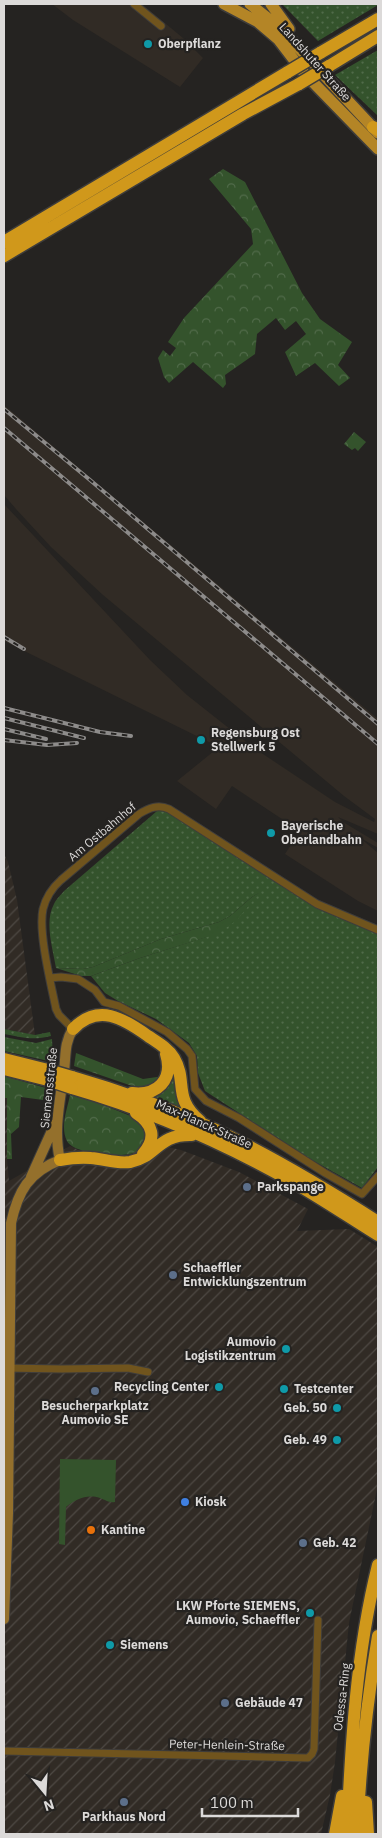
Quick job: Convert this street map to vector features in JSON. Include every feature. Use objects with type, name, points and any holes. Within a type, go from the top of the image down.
[{"type":"highway","points":[[340,41],[346,32],[378,12]]},
{"type":"highway","points":[[4,242],[378,19]]},
{"type":"highway","points":[[4,256],[378,36]]},
{"type":"highway","points":[[60,1160],[91,1158],[130,1162],[179,1134],[203,1130],[186,1105],[181,1091],[178,1069],[170,1052],[126,1021],[111,1016],[99,1015],[85,1019],[73,1029]]},
{"type":"highway","points":[[118,1097],[148,1092],[162,1084],[169,1068],[162,1046]]},
{"type":"highway","name":"Max-Planck-Straße","points":[[4,1059],[118,1097],[258,1152],[378,1224]]},
{"type":"highway","name":"Max-Planck-Straße","points":[[4,1069],[48,1075]]},
{"type":"highway","points":[[118,1097],[143,1118],[151,1130],[151,1140],[147,1149],[138,1159]]},
{"type":"highway","name":"Max-Planck-Straße","points":[[203,1130],[290,1180],[378,1235]]},
{"type":"highway","name":"Odessa-Ring","points":[[347,1834],[351,1744],[362,1653],[378,1565]]},
{"type":"highway","points":[[357,1834],[364,1742],[378,1636]]},
{"type":"highway","points":[[364,1742],[368,1834]]},
{"type":"highway","points":[[336,1834],[351,1744]]},
{"type":"main road","name":"Landshuter Straße","points":[[228,4],[258,22],[278,39],[304,73],[378,149]]},
{"type":"main road","name":"Landshuter Straße","points":[[250,4],[280,27],[314,66],[376,130]]},
{"type":"main road","points":[[271,4],[314,66]]},
{"type":"street","points":[[134,4],[162,26]]},
{"type":"street","name":"Am Ostbahnhof","points":[[73,1029],[59,1016],[56,1009],[42,922],[43,910],[49,894],[61,880],[139,814],[156,806],[170,809],[317,904],[378,930]]},
{"type":"street","points":[[50,978],[61,976],[78,979],[94,990],[104,1002],[119,1006],[167,1032],[187,1049],[192,1056],[195,1089],[206,1101],[239,1118],[362,1194],[378,1176]]},
{"type":"street","name":"Siemensstraße","points":[[60,1160],[57,1146],[56,1121],[66,1045],[73,1029]]},
{"type":"street","points":[[4,1619],[8,1513],[6,1368],[12,1223],[15,1204],[28,1182],[56,1121]]},
{"type":"street","points":[[28,1182],[44,1168],[60,1160]]},
{"type":"street","points":[[6,1368],[128,1368],[148,1372]]},
{"type":"street","name":"Peter-Henlein-Straße","points":[[4,1751],[308,1758],[314,1749],[318,1620]]},
{"type":"shaded area","points":[[52,4],[142,4],[183,38],[203,58],[180,87],[73,20]]},
{"type":"shaded area","points":[[4,405],[378,719],[378,834],[338,817],[378,843],[378,848],[359,837],[378,853],[378,911],[358,901],[285,854],[300,831],[232,786],[216,809],[177,781],[219,747],[4,641],[4,504],[150,660],[187,695],[254,748],[335,802],[374,822],[375,819],[344,796],[103,595],[51,547],[16,509],[4,495]]},
{"type":"shaded area","points":[[4,854],[8,862],[17,900],[35,1035],[4,1029]]},
{"type":"shaded area","points":[[4,1098],[7,1098],[9,1181],[70,1146],[81,1151],[125,1155],[141,1148],[145,1142],[181,1150],[239,1172],[308,1209],[297,1231],[349,1229],[378,1247],[378,1484],[349,1623],[335,1762],[321,1834],[4,1834]]},
{"type":"green space","points":[[282,4],[378,4],[378,5],[318,41]]},
{"type":"green space","points":[[378,50],[378,116],[335,75]]},
{"type":"green space","points":[[223,169],[245,182],[302,293],[320,319],[352,342],[338,365],[350,378],[339,386],[315,363],[296,376],[285,352],[306,334],[296,321],[285,330],[276,318],[257,334],[255,354],[225,375],[226,384],[223,388],[193,362],[169,383],[164,377],[158,358],[163,350],[170,356],[176,348],[168,342],[184,318],[253,244],[251,229],[209,179]]},
{"type":"green space","points":[[354,432],[366,442],[358,451],[355,448],[352,450],[344,444]]},
{"type":"green space","points":[[157,811],[164,811],[175,816],[323,911],[378,934],[378,1167],[362,1188],[312,1160],[205,1091],[198,1073],[197,1056],[189,1043],[156,1019],[105,993],[91,976],[206,937],[259,893],[230,916],[219,922],[161,939],[93,967],[83,969],[56,968],[49,927],[51,911],[56,900]]},
{"type":"green space","points":[[260,892],[237,920],[223,930],[207,937],[91,976],[81,976],[56,968],[83,969],[93,967],[161,939],[219,922],[230,916]]},
{"type":"green space","points":[[4,1029],[35,1035],[50,1032],[51,1036],[38,1038],[22,1037],[4,1034]]},
{"type":"green space","points":[[4,1037],[36,1043],[52,1039],[53,1062],[4,1051]]},
{"type":"green space","points":[[76,1053],[143,1079],[164,1076],[156,1085],[138,1088],[74,1066]]},
{"type":"green space","points":[[170,1063],[184,1110],[150,1096]]},
{"type":"green space","points":[[4,1076],[46,1088],[43,1100],[21,1097],[19,1127],[11,1134],[12,1159],[7,1159],[7,1098],[4,1098]]},
{"type":"green space","points":[[70,1095],[86,1098],[138,1119],[147,1135],[142,1146],[133,1153],[108,1155],[87,1152],[71,1145],[67,1141],[64,1130]]},
{"type":"green space","points":[[60,1459],[116,1460],[115,1502],[95,1497],[86,1497],[66,1507],[65,1545],[59,1544]]},
{"type":"railway","points":[[4,409],[378,724]]},
{"type":"railway","points":[[4,428],[378,744]]},
{"type":"railway","points":[[4,637],[24,649]]},
{"type":"railway","points":[[4,708],[100,732],[131,736]]},
{"type":"railway","points":[[4,718],[84,738]]},
{"type":"railway","points":[[4,729],[46,739]]},
{"type":"railway","points":[[4,740],[47,745],[77,743]]},
{"type":"place","name":"Oberpflanz","points":[[148,44]]},
{"type":"place","name":"Regensburg Ost Stellwerk 5","points":[[201,740]]},
{"type":"place","name":"Bayerische Oberlandbahn","points":[[271,833]]},
{"type":"place","name":"Parkspange","points":[[247,1187]]},
{"type":"place","name":"Schaeffler Entwicklungszentrum","points":[[173,1275]]},
{"type":"place","name":"Aumovio Logistikzentrum","points":[[286,1349]]},
{"type":"place","name":"Recycling Center","points":[[219,1387]]},
{"type":"place","name":"Testcenter","points":[[284,1389]]},
{"type":"place","name":"Besucherparkplatz Aumovio SE","points":[[95,1391]]},
{"type":"place","name":"Geb. 50","points":[[337,1408]]},
{"type":"place","name":"Geb. 49","points":[[337,1440]]},
{"type":"place","name":"Kiosk","points":[[185,1502]]},
{"type":"place","name":"Kantine","points":[[91,1530]]},
{"type":"place","name":"Geb. 42","points":[[303,1543]]},
{"type":"place","name":"LKW Pforte SIEMENS, Aumovio, Schaeffler","points":[[310,1613]]},
{"type":"place","name":"Siemens","points":[[110,1645]]},
{"type":"place","name":"Gebäude 47","points":[[225,1703]]},
{"type":"place","name":"Parkhaus Nord","points":[[124,1802]]}]
